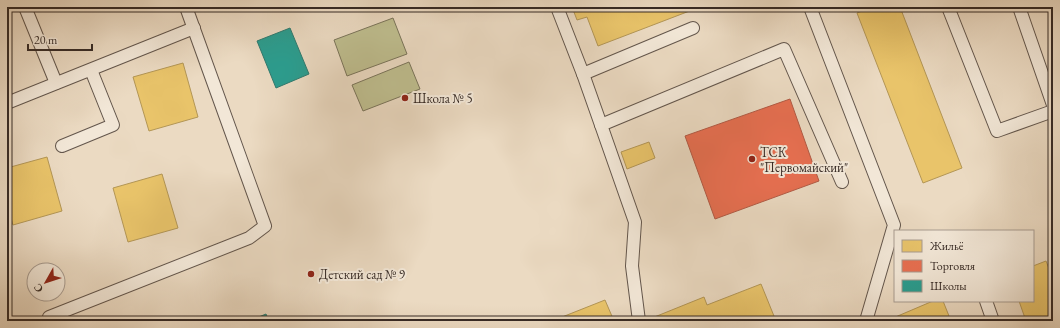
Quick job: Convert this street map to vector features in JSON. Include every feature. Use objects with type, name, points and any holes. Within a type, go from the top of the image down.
[{"type":"lane","points":[[25,7],[56,83]]},
{"type":"lane","points":[[49,317],[249,238],[265,226],[186,7]]},
{"type":"lane","points":[[557,7],[583,74],[635,222],[632,266],[640,321]]},
{"type":"lane","points":[[810,7],[894,225],[866,321]]},
{"type":"lane","points":[[948,7],[997,131],[1053,111]]},
{"type":"lane","points":[[1019,7],[1053,105]]},
{"type":"lane","points":[[7,103],[194,28]]},
{"type":"lane","points":[[583,74],[693,28]]},
{"type":"lane","points":[[601,125],[784,49],[842,182]]},
{"type":"lane","points":[[62,146],[113,125],[91,70]]},
{"type":"lane","points":[[986,302],[993,321]]},
{"type":"shaded area","points":[[393,18],[407,54],[347,76],[334,40]]},
{"type":"shaded area","points":[[409,62],[420,89],[363,111],[352,85]]},
{"type":"building: Жильё","points":[[572,7],[700,7],[598,46],[587,17],[577,20]]},
{"type":"building: Жильё","points":[[872,7],[900,7],[962,168],[923,183],[857,13]]},
{"type":"building: Жильё","points":[[183,63],[198,117],[149,131],[133,77]]},
{"type":"building: Жильё","points":[[649,142],[655,158],[627,169],[621,152]]},
{"type":"building: Жильё","points":[[47,157],[62,211],[13,225],[7,205],[7,168]]},
{"type":"building: Жильё","points":[[162,174],[178,228],[128,242],[113,188]]},
{"type":"building: Жильё","points":[[1046,261],[1053,279],[1053,321],[1026,321],[1019,302],[1034,302],[1034,266]]},
{"type":"building: Жильё","points":[[761,284],[776,321],[653,321],[652,318],[704,297],[707,305]]},
{"type":"building: Жильё","points":[[605,300],[614,321],[552,321]]},
{"type":"building: Жильё","points":[[931,302],[943,302],[951,321],[886,321]]},
{"type":"building: Торговля","points":[[1049,7],[1053,7],[1053,18]]},
{"type":"building: Торговля","name":"ТСК \"Первомайский\"","points":[[790,99],[819,181],[715,219],[685,136]]},
{"type":"building: Школы","points":[[290,28],[309,74],[276,88],[257,41]]},
{"type":"building: Школы","points":[[266,314],[269,321],[249,321]]},
{"type":"place","name":"Школа № 5","points":[[405,98]]},
{"type":"place","name":"ТСК \"Первомайский\"","points":[[752,159]]},
{"type":"place","name":"Детский сад № 9","points":[[311,274]]}]
